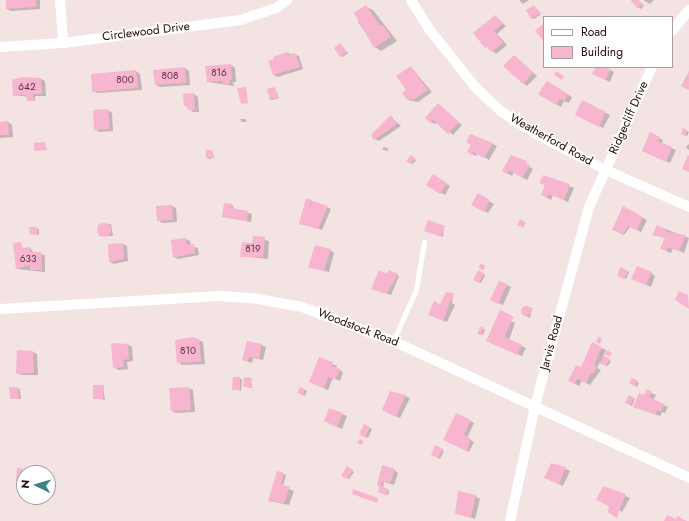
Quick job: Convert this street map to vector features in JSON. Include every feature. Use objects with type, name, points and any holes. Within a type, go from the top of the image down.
[{"type":"street","points":[[60,0],[63,43]]},
{"type":"street","name":"Circlewood Drive","points":[[0,47],[63,43],[241,20],[276,8],[288,0]]},
{"type":"street","name":"Weatherford Road","points":[[411,0],[430,30],[476,88],[502,112],[536,134],[606,170],[689,207]]},
{"type":"street","points":[[673,30],[689,10]]},
{"type":"street","name":"Ridgecliff Drive","points":[[606,170],[652,68]]},
{"type":"street","name":"Jarvis Road","points":[[510,521],[535,406],[589,207],[606,170]]},
{"type":"street","name":"Woodstock Road","points":[[0,309],[220,296],[252,298],[302,307],[393,341],[689,478]]},
{"type":"lane","points":[[393,341],[416,290],[424,242]]},
{"type":"building","points":[[6,0],[36,0],[36,7],[6,9]]},
{"type":"building","points":[[631,0],[638,0],[643,4],[638,9]]},
{"type":"building","points":[[366,5],[380,26],[383,25],[391,37],[374,48],[354,13]]},
{"type":"building","points":[[534,5],[540,13],[531,19],[526,10]]},
{"type":"building","points":[[495,15],[503,23],[494,31],[503,43],[491,52],[487,47],[485,48],[473,33]]},
{"type":"building","points":[[543,24],[543,40],[535,31]]},
{"type":"building","points":[[340,43],[347,52],[340,57],[334,48]]},
{"type":"building","points":[[287,52],[288,55],[295,53],[300,67],[273,75],[268,61],[274,59],[273,57]]},
{"type":"building","points":[[514,55],[533,73],[523,84],[503,66]]},
{"type":"building","points":[[231,64],[232,80],[229,80],[230,84],[223,85],[223,81],[207,82],[205,66]]},
{"type":"building","points":[[411,66],[428,90],[413,100],[411,98],[408,101],[402,93],[406,90],[396,76]]},
{"type":"building","points":[[185,67],[186,83],[155,85],[153,70]]},
{"type":"building","points":[[595,68],[611,69],[605,80],[592,74]]},
{"type":"building","points":[[136,70],[138,88],[92,92],[91,74]]},
{"type":"building","points":[[556,71],[564,76],[562,80],[554,75]]},
{"type":"building","points":[[689,71],[689,90],[681,86]]},
{"type":"building","points":[[22,77],[41,78],[42,94],[33,94],[34,101],[27,101],[26,95],[13,96],[12,80]]},
{"type":"building","points":[[547,81],[568,94],[564,101],[560,99],[556,105],[538,94]]},
{"type":"building","points":[[246,87],[248,103],[241,104],[237,88]]},
{"type":"building","points":[[275,87],[278,97],[270,100],[267,89]]},
{"type":"building","points":[[194,93],[195,110],[188,110],[187,106],[184,106],[183,94]]},
{"type":"building","points":[[582,100],[606,112],[599,127],[575,115]]},
{"type":"building","points":[[438,103],[459,122],[448,134],[433,120],[430,123],[425,118]]},
{"type":"building","points":[[108,109],[110,129],[94,130],[93,110]]},
{"type":"building","points":[[391,115],[397,124],[374,140],[371,135]]},
{"type":"building","points":[[8,121],[9,135],[0,135],[0,122]]},
{"type":"building","points":[[683,128],[687,130],[685,136],[681,134]]},
{"type":"building","points":[[650,132],[660,137],[658,141],[672,147],[666,162],[642,151]]},
{"type":"building","points":[[470,134],[493,143],[484,158],[473,152],[472,155],[467,152],[471,145],[466,142]]},
{"type":"building","points":[[45,142],[46,150],[34,151],[34,143]]},
{"type":"building","points":[[206,150],[212,150],[213,158],[206,158]]},
{"type":"building","points":[[411,155],[415,158],[410,164],[406,161]]},
{"type":"building","points":[[511,155],[527,161],[526,163],[530,165],[522,178],[509,170],[507,174],[502,171]]},
{"type":"building","points":[[688,155],[689,156],[689,172],[682,169]]},
{"type":"building","points":[[433,174],[447,183],[440,194],[426,185]]},
{"type":"building","points":[[543,175],[570,184],[564,200],[549,194],[547,198],[541,195],[545,185],[539,183]]},
{"type":"building","points":[[478,193],[490,200],[484,212],[471,205]]},
{"type":"building","points":[[306,198],[312,200],[308,210],[313,201],[328,206],[318,229],[299,224]]},
{"type":"building","points":[[224,203],[232,204],[231,208],[248,211],[247,221],[222,217]]},
{"type":"building","points":[[172,205],[173,220],[157,221],[156,206]]},
{"type":"building","points":[[623,206],[643,217],[637,230],[628,226],[623,234],[612,230]]},
{"type":"building","points":[[520,219],[526,223],[523,228],[517,225]]},
{"type":"building","points":[[428,220],[445,226],[441,237],[424,231]]},
{"type":"building","points":[[101,223],[107,223],[111,227],[111,233],[107,237],[101,237],[97,233],[97,227]]},
{"type":"building","points":[[657,225],[668,232],[686,235],[679,251],[668,247],[666,251],[660,249],[665,238],[652,235]]},
{"type":"building","points":[[29,227],[37,227],[38,234],[30,234]]},
{"type":"building","points":[[253,236],[265,237],[263,257],[240,257],[242,242],[252,243]]},
{"type":"building","points":[[186,238],[187,245],[194,244],[195,253],[173,258],[171,240]]},
{"type":"building","points":[[21,242],[21,248],[30,247],[30,252],[41,252],[42,270],[30,270],[30,265],[16,269],[13,243]]},
{"type":"building","points":[[123,243],[124,259],[109,262],[108,244]]},
{"type":"building","points":[[315,245],[331,249],[324,270],[308,268]]},
{"type":"building","points":[[480,264],[485,265],[484,270],[479,269]]},
{"type":"building","points":[[637,266],[652,272],[646,285],[631,279]]},
{"type":"building","points":[[620,267],[628,271],[624,279],[617,276]]},
{"type":"building","points":[[379,270],[387,274],[389,270],[398,274],[387,294],[371,289]]},
{"type":"building","points":[[478,270],[484,273],[479,283],[473,280]]},
{"type":"building","points":[[499,281],[507,284],[498,304],[490,300]]},
{"type":"building","points":[[679,291],[688,295],[689,309],[675,300]]},
{"type":"building","points":[[446,292],[454,293],[443,321],[428,315],[434,301],[440,304]]},
{"type":"building","points":[[524,306],[528,306],[530,307],[530,315],[524,316],[521,313],[521,309]]},
{"type":"building","points":[[500,310],[513,316],[505,337],[522,345],[517,355],[486,341]]},
{"type":"building","points":[[481,326],[484,328],[481,335],[477,334]]},
{"type":"building","points":[[193,337],[199,339],[201,362],[177,363],[175,340]]},
{"type":"building","points":[[598,337],[602,338],[600,344],[596,342]]},
{"type":"building","points":[[247,341],[262,344],[259,359],[249,357],[248,361],[242,360]]},
{"type":"building","points":[[592,342],[602,347],[594,365],[597,367],[593,374],[591,373],[586,383],[577,379],[575,384],[568,381],[576,365],[581,367]]},
{"type":"building","points":[[111,343],[128,344],[129,359],[123,360],[124,367],[113,368]]},
{"type":"building","points":[[17,350],[33,351],[34,373],[16,374]]},
{"type":"building","points":[[607,350],[612,353],[610,357],[605,354]]},
{"type":"building","points":[[604,356],[610,359],[606,366],[600,363]]},
{"type":"building","points":[[319,357],[333,362],[332,366],[340,369],[335,380],[328,377],[324,388],[309,382]]},
{"type":"building","points":[[233,377],[240,377],[240,390],[232,390]]},
{"type":"building","points":[[244,377],[252,378],[251,387],[243,387]]},
{"type":"building","points":[[632,378],[638,381],[634,386],[629,383]]},
{"type":"building","points":[[93,385],[104,385],[103,399],[93,399]]},
{"type":"building","points":[[9,387],[18,387],[19,399],[10,399]]},
{"type":"building","points":[[189,387],[191,410],[171,411],[169,388]]},
{"type":"building","points":[[300,387],[305,389],[303,395],[297,393]]},
{"type":"building","points":[[647,389],[652,392],[649,397],[664,404],[661,412],[657,410],[656,414],[633,407],[639,393],[644,395]]},
{"type":"building","points":[[390,391],[406,395],[396,417],[382,410]]},
{"type":"building","points":[[629,395],[634,398],[630,405],[625,403]]},
{"type":"building","points":[[329,408],[343,413],[337,427],[324,421]]},
{"type":"building","points":[[456,413],[471,420],[464,435],[471,439],[467,451],[443,440]]},
{"type":"building","points":[[364,424],[370,427],[365,438],[359,434]]},
{"type":"building","points":[[360,439],[364,441],[362,445],[357,443]]},
{"type":"building","points":[[435,445],[443,449],[438,458],[431,455]]},
{"type":"building","points":[[551,463],[566,467],[559,484],[544,478]]},
{"type":"building","points":[[382,465],[395,469],[390,484],[383,481],[381,486],[388,489],[386,495],[378,492],[380,487],[377,485]]},
{"type":"building","points":[[347,466],[353,470],[347,479],[341,476]]},
{"type":"building","points":[[277,471],[284,473],[281,484],[290,487],[284,503],[268,501]]},
{"type":"building","points":[[603,486],[626,494],[616,518],[608,512],[609,506],[596,500]]},
{"type":"building","points":[[353,489],[378,498],[377,503],[352,494]]},
{"type":"building","points":[[458,491],[476,495],[471,518],[455,514]]},
{"type":"building","points":[[667,515],[676,519],[677,516],[687,521],[664,521]]}]
